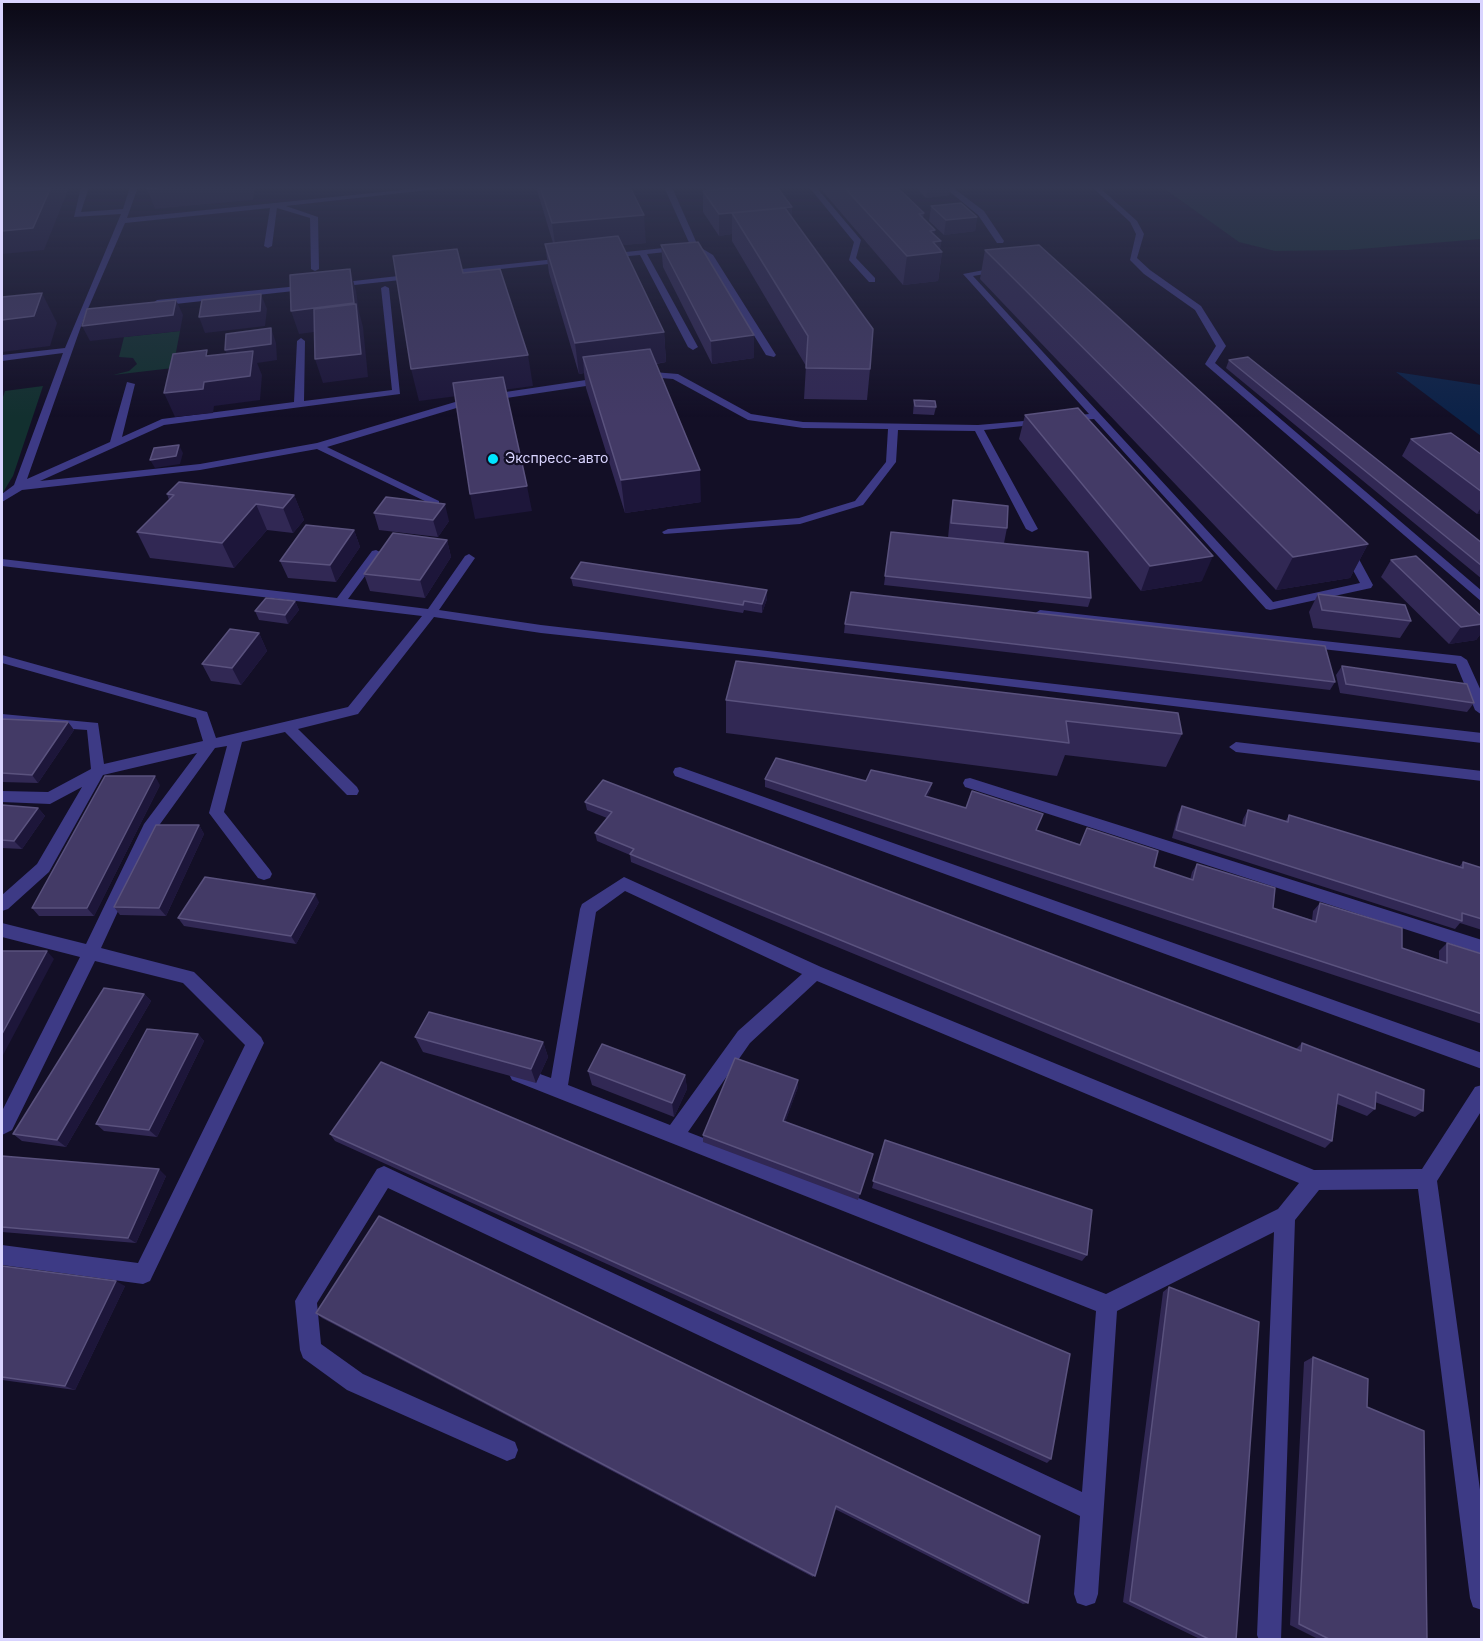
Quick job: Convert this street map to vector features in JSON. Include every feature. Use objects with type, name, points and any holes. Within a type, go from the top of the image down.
[{"type":"lane","points":[[20,487],[82,311],[103,264]]},
{"type":"lane","points":[[315,264],[315,269]]},
{"type":"lane","points":[[142,305],[476,274],[545,264]]},
{"type":"lane","points":[[648,264],[693,347]]},
{"type":"lane","points":[[714,264],[771,355]]},
{"type":"lane","points":[[857,264],[872,280]]},
{"type":"lane","points":[[1139,264],[1198,308],[1221,346],[1210,364],[1482,598]]},
{"type":"lane","points":[[1011,268],[967,274],[1270,606],[1367,585],[1343,541]]},
{"type":"lane","points":[[2,499],[20,487],[162,422],[397,392],[385,288]]},
{"type":"lane","points":[[82,311],[94,310]]},
{"type":"lane","points":[[299,405],[301,341]]},
{"type":"lane","points":[[2,358],[69,350]]},
{"type":"lane","points":[[20,487],[200,467],[318,446],[472,400],[646,373],[675,376],[748,417],[803,425],[978,428],[1049,421]]},
{"type":"lane","points":[[115,444],[130,384]]},
{"type":"lane","points":[[1061,420],[1097,416]]},
{"type":"lane","points":[[668,532],[800,520],[859,503],[891,462],[893,425]]},
{"type":"lane","points":[[978,428],[1032,529]]},
{"type":"lane","points":[[318,446],[435,503]]},
{"type":"lane","points":[[340,602],[376,553]]},
{"type":"lane","points":[[2,796],[50,798],[98,771],[353,711],[431,613],[469,558]]},
{"type":"lane","points":[[2,562],[431,613],[541,629],[776,654],[1482,738]]},
{"type":"lane","points":[[1026,612],[1461,660],[1482,710]]},
{"type":"lane","points":[[2,659],[202,716],[211,744]]},
{"type":"lane","points":[[2,719],[93,726],[98,771],[43,868],[2,904]]},
{"type":"lane","points":[[288,727],[352,791]]},
{"type":"lane","points":[[236,738],[216,813],[264,874]]},
{"type":"lane","points":[[2,1126],[90,953],[148,828],[211,744]]},
{"type":"lane","points":[[1236,747],[1482,776]]},
{"type":"lane","points":[[680,772],[1482,1061]]},
{"type":"lane","points":[[970,783],[1482,947]]},
{"type":"lane","points":[[558,1089],[588,909],[624,883],[815,972],[1314,1180],[1427,1179]]},
{"type":"lane","points":[[2,930],[188,977],[255,1043],[143,1274],[2,1255]]},
{"type":"lane","points":[[674,1135],[744,1037],[815,972]]},
{"type":"lane","points":[[503,1068],[1107,1305],[1285,1216],[1314,1180]]},
{"type":"lane","points":[[1482,1093],[1427,1179],[1482,1598]]},
{"type":"lane","points":[[507,1450],[356,1382],[311,1350],[306,1300],[384,1176],[1092,1509]]},
{"type":"lane","points":[[1270,1635],[1285,1216]]},
{"type":"lane","points":[[1086,1594],[1107,1305]]},
{"type":"green space","points":[[180,331],[173,368],[113,375],[129,371],[137,364],[133,358],[119,357],[124,337]]},
{"type":"green space","points":[[43,386],[13,476],[2,494],[2,400],[5,391]]},
{"type":"water","points":[[1396,372],[1481,385],[1481,436]]},
{"type":"building","points":[[394,264],[461,264],[463,273],[500,269],[528,355],[411,369]]},
{"type":"building","points":[[551,264],[631,264],[664,332],[575,343]]},
{"type":"building","points":[[671,264],[711,264],[754,335],[711,341]]},
{"type":"building","points":[[763,264],[825,264],[873,329],[870,369],[806,368],[808,336]]},
{"type":"building","points":[[999,264],[1059,264],[1368,544],[1293,557]]},
{"type":"building","points":[[350,269],[354,303],[291,311],[290,275]]},
{"type":"building","points":[[42,293],[34,316],[2,320],[2,297]]},
{"type":"building","points":[[261,294],[260,311],[199,317],[202,300]]},
{"type":"building","points":[[176,300],[173,315],[82,326],[87,309]]},
{"type":"building","points":[[356,304],[361,354],[315,359],[314,309]]},
{"type":"building","points":[[271,328],[271,344],[225,350],[226,334]]},
{"type":"building","points":[[650,349],[700,470],[621,480],[583,357]]},
{"type":"building","points":[[207,350],[206,356],[253,351],[250,376],[204,382],[203,389],[164,393],[173,354]]},
{"type":"building","points":[[1248,357],[1482,543],[1482,566],[1229,360]]},
{"type":"building","name":"Экспресс-авто","points":[[503,377],[527,486],[470,494],[453,383]]},
{"type":"building","points":[[914,400],[935,401],[936,407],[915,406]]},
{"type":"building","points":[[1078,408],[1213,556],[1150,566],[1025,415]]},
{"type":"building","points":[[1451,433],[1482,455],[1482,492],[1411,439]]},
{"type":"building","points":[[179,445],[176,456],[150,460],[154,448]]},
{"type":"building","points":[[179,482],[294,495],[283,508],[256,504],[222,543],[137,532],[174,495],[167,494]]},
{"type":"building","points":[[386,497],[445,504],[433,520],[374,513]]},
{"type":"building","points":[[953,500],[1008,506],[1007,528],[951,523]]},
{"type":"building","points":[[306,525],[354,530],[330,565],[280,561]]},
{"type":"building","points":[[891,532],[1088,552],[1091,598],[885,576]]},
{"type":"building","points":[[393,533],[447,540],[420,580],[364,574]]},
{"type":"building","points":[[1416,556],[1482,617],[1482,624],[1461,627],[1391,560]]},
{"type":"building","points":[[581,562],[767,590],[762,604],[744,601],[743,605],[571,578]]},
{"type":"building","points":[[851,592],[1325,646],[1335,682],[845,624]]},
{"type":"building","points":[[1318,594],[1405,605],[1411,621],[1322,610]]},
{"type":"building","points":[[266,598],[295,601],[285,615],[255,611]]},
{"type":"building","points":[[230,629],[259,633],[232,668],[202,664]]},
{"type":"building","points":[[736,661],[1178,713],[1182,734],[1066,721],[1069,743],[726,700]]},
{"type":"building","points":[[1342,666],[1467,684],[1474,703],[1346,684]]},
{"type":"building","points":[[2,719],[68,722],[32,775],[2,773]]},
{"type":"building","points":[[776,758],[866,781],[871,770],[932,783],[925,796],[966,808],[972,791],[1043,814],[1036,830],[1080,845],[1087,828],[1158,851],[1154,867],[1193,880],[1197,864],[1275,888],[1273,908],[1316,922],[1320,903],[1402,928],[1402,948],[1447,963],[1447,943],[1482,954],[1482,1014],[765,779]]},
{"type":"building","points":[[105,776],[155,776],[87,908],[32,908]]},
{"type":"building","points":[[603,780],[1301,1051],[1302,1043],[1424,1090],[1423,1111],[1376,1092],[1375,1109],[1338,1094],[1332,1141],[630,854],[634,849],[595,833],[612,812],[585,802]]},
{"type":"building","points":[[2,805],[38,808],[14,841],[2,840]]},
{"type":"building","points":[[1182,806],[1245,826],[1248,810],[1288,822],[1289,815],[1463,868],[1463,862],[1482,868],[1482,919],[1462,913],[1462,921],[1176,830]]},
{"type":"building","points":[[156,825],[199,825],[159,908],[114,907]]},
{"type":"building","points":[[205,877],[315,894],[291,936],[178,918]]},
{"type":"building","points":[[2,951],[47,951],[2,1034]]},
{"type":"building","points":[[104,988],[144,994],[57,1140],[13,1134]]},
{"type":"building","points":[[429,1012],[543,1042],[531,1069],[415,1037]]},
{"type":"building","points":[[147,1029],[198,1034],[149,1130],[96,1124]]},
{"type":"building","points":[[602,1044],[685,1075],[672,1103],[588,1071]]},
{"type":"building","points":[[735,1058],[798,1080],[783,1121],[873,1154],[860,1194],[703,1135]]},
{"type":"building","points":[[381,1062],[1070,1354],[1051,1459],[330,1134]]},
{"type":"building","points":[[885,1140],[1092,1210],[1087,1255],[873,1181]]},
{"type":"building","points":[[2,1156],[159,1169],[128,1238],[2,1227]]},
{"type":"building","points":[[379,1216],[1040,1536],[1028,1603],[836,1506],[815,1576],[316,1313]]},
{"type":"building","points":[[2,1266],[116,1281],[65,1386],[2,1377]]},
{"type":"building","points":[[1169,1287],[1259,1322],[1236,1640],[1211,1640],[1130,1601]]},
{"type":"building","points":[[1313,1357],[1368,1379],[1367,1407],[1424,1431],[1427,1640],[1331,1640],[1299,1624]]},
{"type":"place","name":"Экспресс-авто","points":[[493,459]]}]
